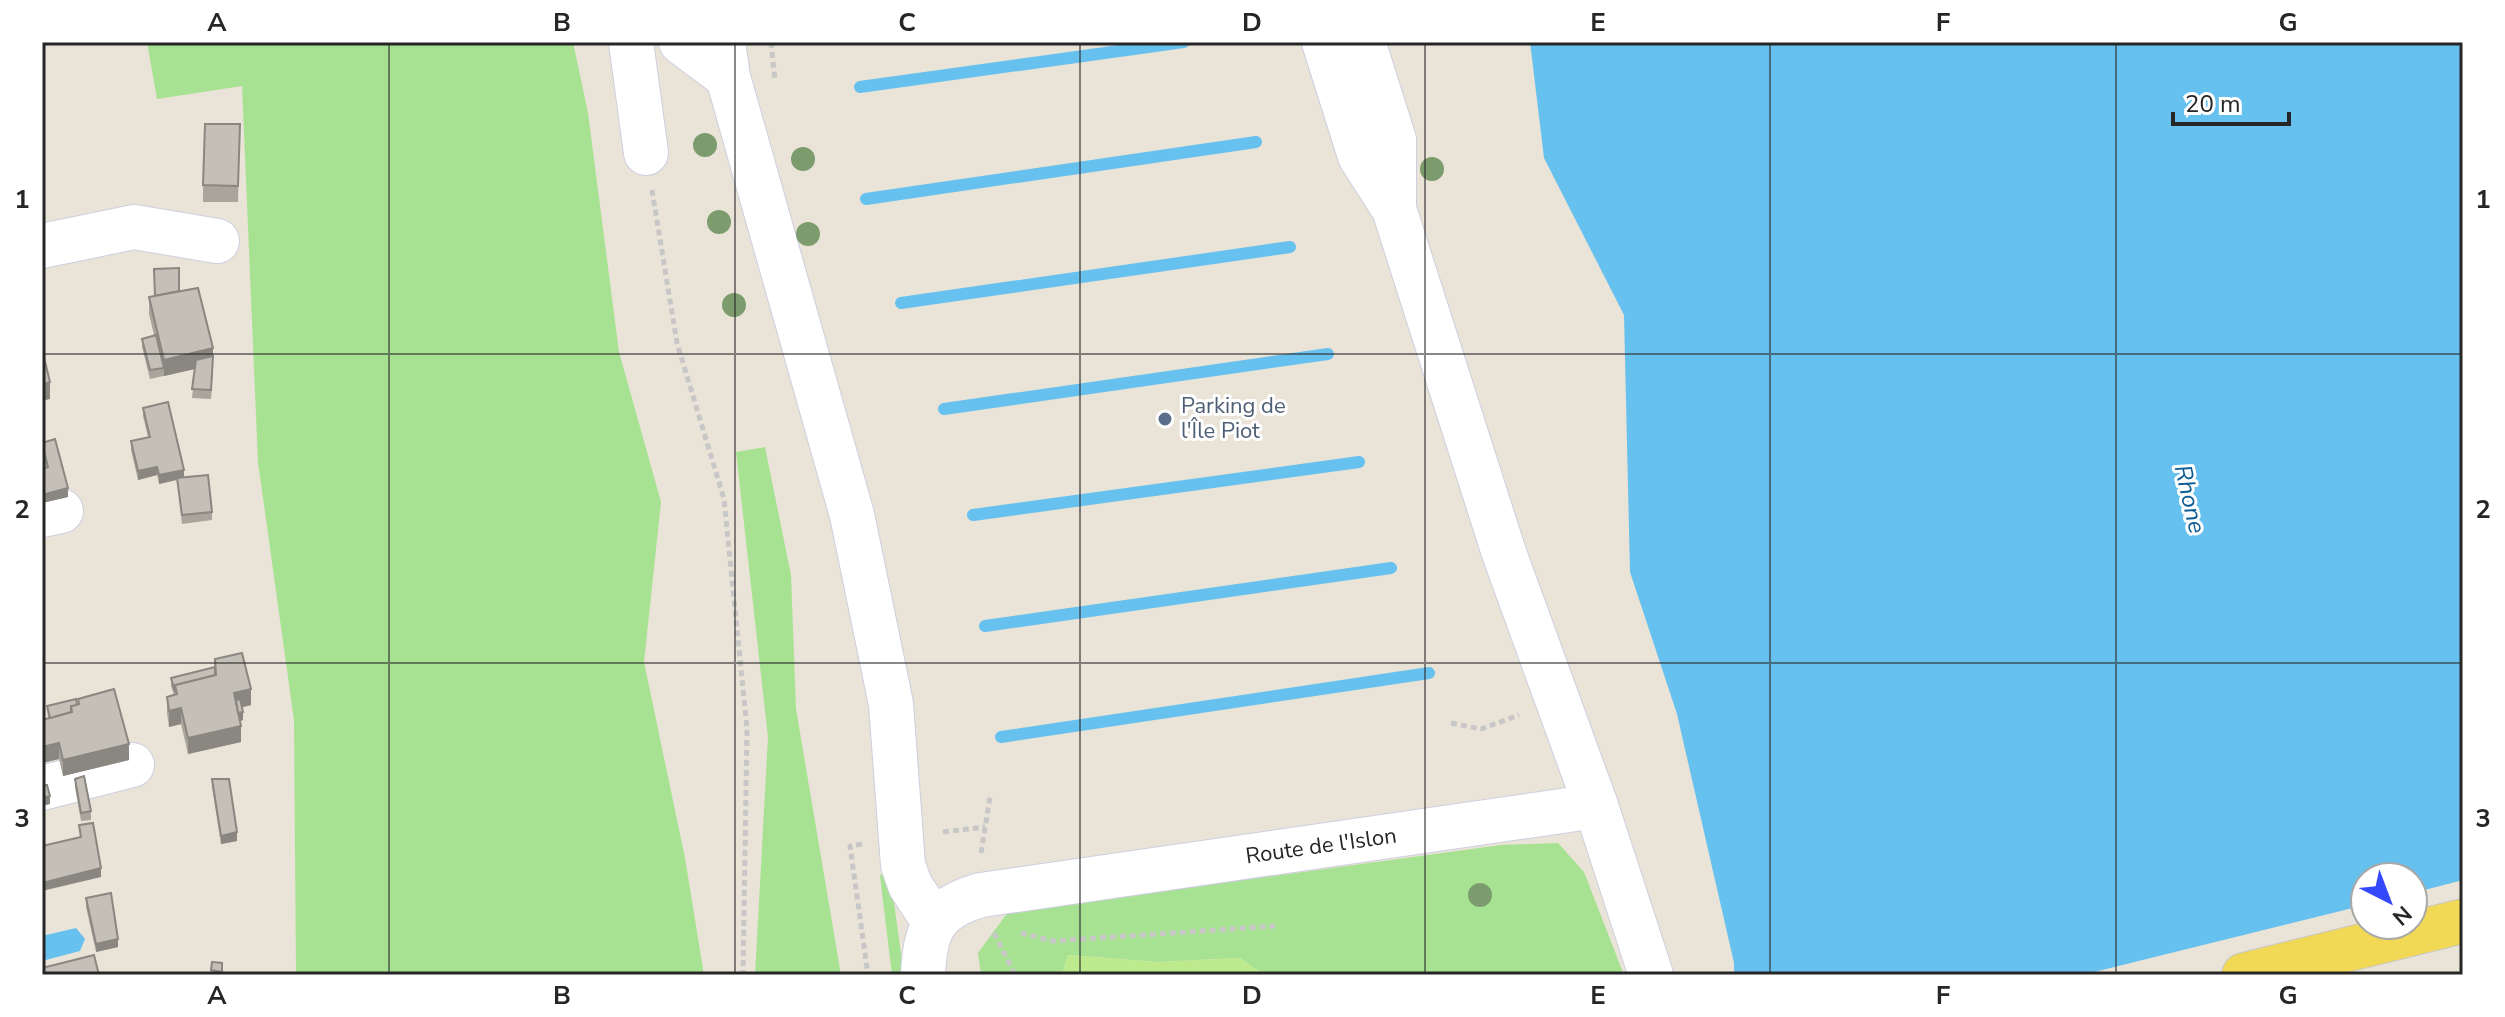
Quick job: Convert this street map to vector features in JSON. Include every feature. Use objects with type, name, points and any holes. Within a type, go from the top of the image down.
[{"type":"main road","points":[[2244,975],[2463,921]]},
{"type":"street","points":[[631,42],[646,153]]},
{"type":"street","points":[[681,42],[726,59],[852,515],[891,704],[903,865],[910,885],[934,922],[924,945],[923,975]]},
{"type":"street","points":[[1324,42],[1360,156],[1394,209],[1504,553],[1596,806],[1651,975]]},
{"type":"street","points":[[1363,42],[1394,140],[1394,209]]},
{"type":"street","points":[[42,246],[134,227],[217,241]]},
{"type":"street","points":[[42,788],[132,765]]},
{"type":"street","name":"Route de l'Islon","points":[[934,922],[955,902],[981,895],[1596,806]]},
{"type":"path","points":[[771,42],[776,91]]},
{"type":"path","points":[[646,153],[677,343],[724,499],[747,729],[743,975]]},
{"type":"path","points":[[1451,723],[1481,729],[1523,714]]},
{"type":"path","points":[[933,833],[985,827],[990,797]]},
{"type":"path","points":[[868,975],[850,846],[872,843]]},
{"type":"path","points":[[989,924],[1002,927]]},
{"type":"path","points":[[1015,931],[1053,941],[1275,926]]},
{"type":"green space","points":[[147,42],[573,42],[588,113],[619,352],[661,502],[644,662],[685,858],[704,975],[296,975],[294,720],[258,462],[242,86],[157,99]]},
{"type":"green space","points":[[765,447],[791,575],[796,709],[841,975],[755,975],[768,737],[736,452]]},
{"type":"green space","points":[[1558,843],[1584,872],[1624,975],[1264,975],[1240,958],[1157,962],[1068,955],[1062,975],[981,975],[978,953],[1008,912],[1501,845]]},
{"type":"green space","points":[[889,867],[904,975],[892,975],[880,876]]},
{"type":"green space","points":[[1068,955],[1157,962],[1240,958],[1264,975],[1062,975]]},
{"type":"water","name":"Rhone","points":[[1530,42],[2463,42],[2463,975],[1734,975],[1734,963],[1677,714],[1630,572],[1624,315],[1544,158]]},
{"type":"water","points":[[76,928],[85,939],[80,951],[42,961],[42,936]]},
{"type":"pier","points":[[2463,880],[2463,975],[2082,975],[2349,909],[2349,941],[2429,941],[2429,889]]},
{"type":"building","points":[[205,124],[240,124],[238,186],[203,185]]},
{"type":"building","points":[[179,268],[179,291],[155,296],[154,269]]},
{"type":"building","points":[[198,288],[213,348],[164,360],[149,297]]},
{"type":"building","points":[[156,335],[164,368],[150,370],[142,339]]},
{"type":"building","points":[[42,349],[50,382],[42,385]]},
{"type":"building","points":[[213,356],[211,390],[192,389],[196,360]]},
{"type":"building","points":[[168,402],[184,470],[159,475],[157,467],[138,471],[131,441],[150,437],[143,408]]},
{"type":"building","points":[[55,439],[68,488],[42,495],[42,469],[48,467],[42,443]]},
{"type":"building","points":[[208,475],[212,512],[182,515],[177,478]]},
{"type":"building","points":[[242,653],[251,689],[234,693],[241,726],[188,738],[181,708],[169,711],[167,697],[177,694],[175,685],[216,675],[215,659]]},
{"type":"building","points":[[215,667],[215,675],[175,685],[175,692],[171,678]]},
{"type":"building","points":[[114,689],[129,744],[63,760],[59,743],[42,747],[42,720],[72,712],[71,706],[79,704],[78,699]]},
{"type":"building","points":[[76,699],[77,705],[71,706],[71,712],[50,718],[47,706]]},
{"type":"building","points":[[240,699],[243,712],[238,713],[236,700]]},
{"type":"building","points":[[84,776],[91,811],[81,813],[75,779]]},
{"type":"building","points":[[212,779],[229,779],[237,832],[221,836]]},
{"type":"building","points":[[47,785],[50,796],[42,798],[42,786]]},
{"type":"building","points":[[93,823],[101,868],[42,883],[42,846],[81,837],[79,825]]},
{"type":"building","points":[[111,893],[118,939],[96,944],[86,898]]},
{"type":"building","points":[[94,955],[99,975],[42,975],[42,968]]},
{"type":"building","points":[[212,962],[222,963],[222,972],[211,970]]},
{"type":"waterway","points":[[860,87],[1184,42]]},
{"type":"waterway","points":[[866,199],[1256,142]]},
{"type":"waterway","points":[[901,303],[1290,247]]},
{"type":"waterway","points":[[944,409],[1328,354]]},
{"type":"waterway","points":[[973,515],[1359,462]]},
{"type":"waterway","points":[[985,626],[1391,568]]},
{"type":"waterway","points":[[1001,737],[1429,673]]},
{"type":"place","name":"Parking de l'Île Piot","points":[[1165,419]]}]
